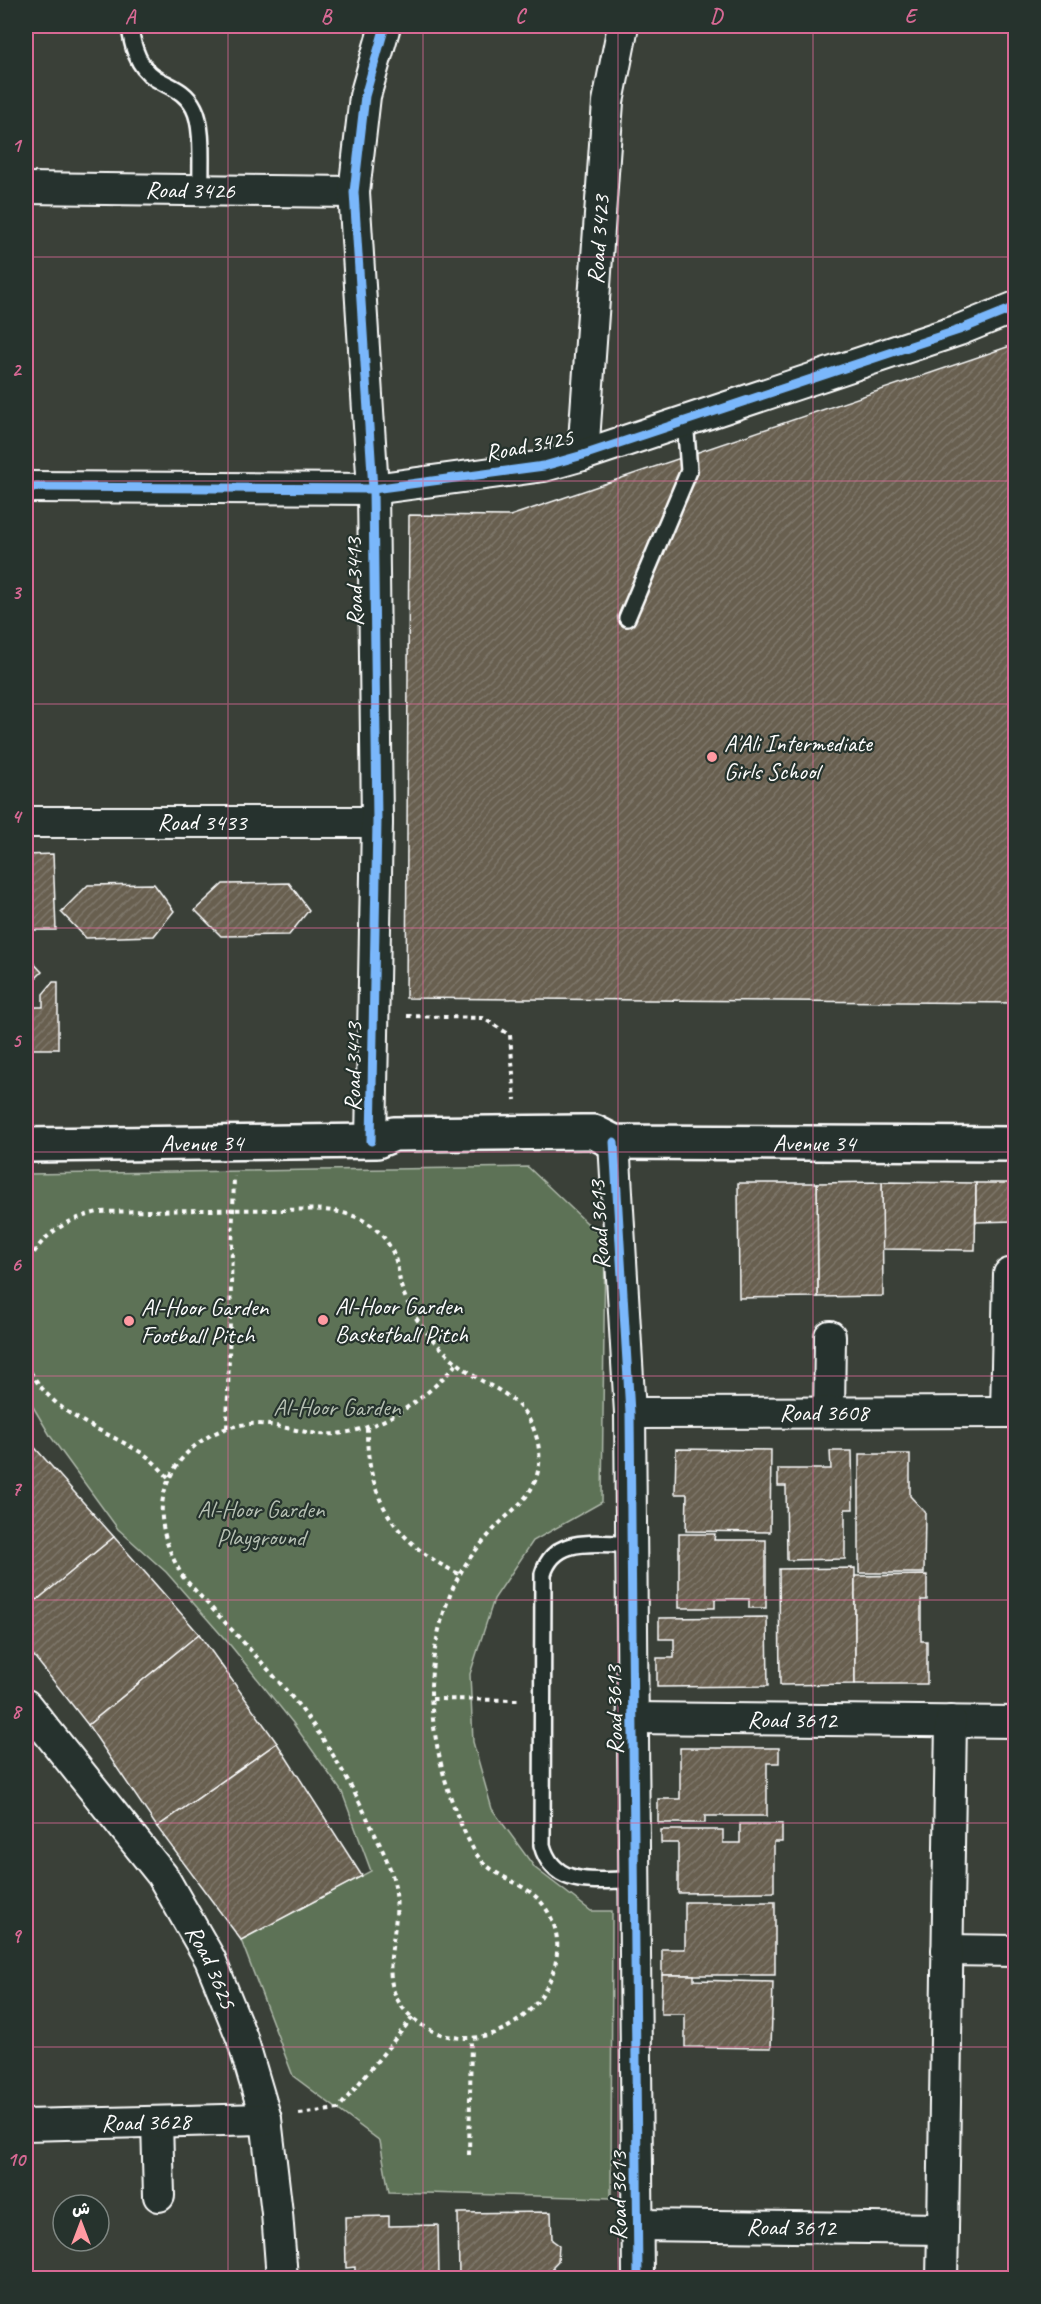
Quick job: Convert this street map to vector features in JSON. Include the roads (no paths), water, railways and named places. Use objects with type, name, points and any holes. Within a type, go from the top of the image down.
[{"type":"street","name":"Road 3413","points":[[374,1141],[377,822],[373,489],[354,192],[365,96],[385,26]]},
{"type":"street","name":"Road 3423","points":[[583,455],[608,102],[623,26]]},
{"type":"street","name":"Road 3426","points":[[26,188],[354,192]]},
{"type":"street","name":"Road 3425","points":[[26,487],[373,489],[544,466],[959,330],[1016,307]]},
{"type":"street","name":"Road 3433","points":[[26,822],[377,822]]},
{"type":"street","name":"Avenue 34","points":[[26,1145],[374,1141],[394,1134],[594,1132],[614,1142],[1016,1144]]},
{"type":"street","name":"Avenue 34","points":[[374,1141],[393,1152],[584,1155],[606,1150],[614,1142]]},
{"type":"street","name":"Road 3613","points":[[614,1142],[630,1413],[638,2278]]},
{"type":"street","points":[[1009,1274],[1011,1412]]},
{"type":"street","points":[[829,1411],[830,1336]]},
{"type":"street","name":"Road 3608","points":[[630,1413],[1011,1412]]},
{"type":"street","name":"Road 3625","points":[[26,1705],[162,1875],[210,1959],[242,2038],[266,2119],[282,2278]]},
{"type":"street","name":"Road 3612","points":[[633,1718],[1016,1722]]},
{"type":"street","points":[[942,2278],[951,1721]]},
{"type":"street","points":[[947,1950],[1016,1951]]},
{"type":"street","name":"Road 3628","points":[[26,2125],[266,2119]]},
{"type":"street","points":[[157,2122],[159,2196]]},
{"type":"street","name":"Road 3612","points":[[638,2224],[943,2229]]},
{"type":"lane","points":[[130,26],[135,53],[143,66],[153,77],[178,89],[188,98],[194,108],[199,120],[201,190]]},
{"type":"lane","points":[[627,618],[689,471],[685,420]]},
{"type":"lane","points":[[632,1544],[564,1547],[554,1553],[546,1563],[543,1574],[542,1845],[545,1857],[552,1868],[562,1875],[575,1878],[635,1880]]},
{"type":"place","name":"A'Ali Intermediate Girls School","points":[[712,757]]},
{"type":"place","name":"Al-Hoor Garden Basketball Pitch","points":[[323,1320]]},
{"type":"place","name":"Al-Hoor Garden Football Pitch","points":[[129,1321]]},
{"type":"park label","name":"Al-Hoor Garden","points":[[337,1407]]},
{"type":"park label","name":"Al-Hoor Garden Playground","points":[[261,1523]]}]
